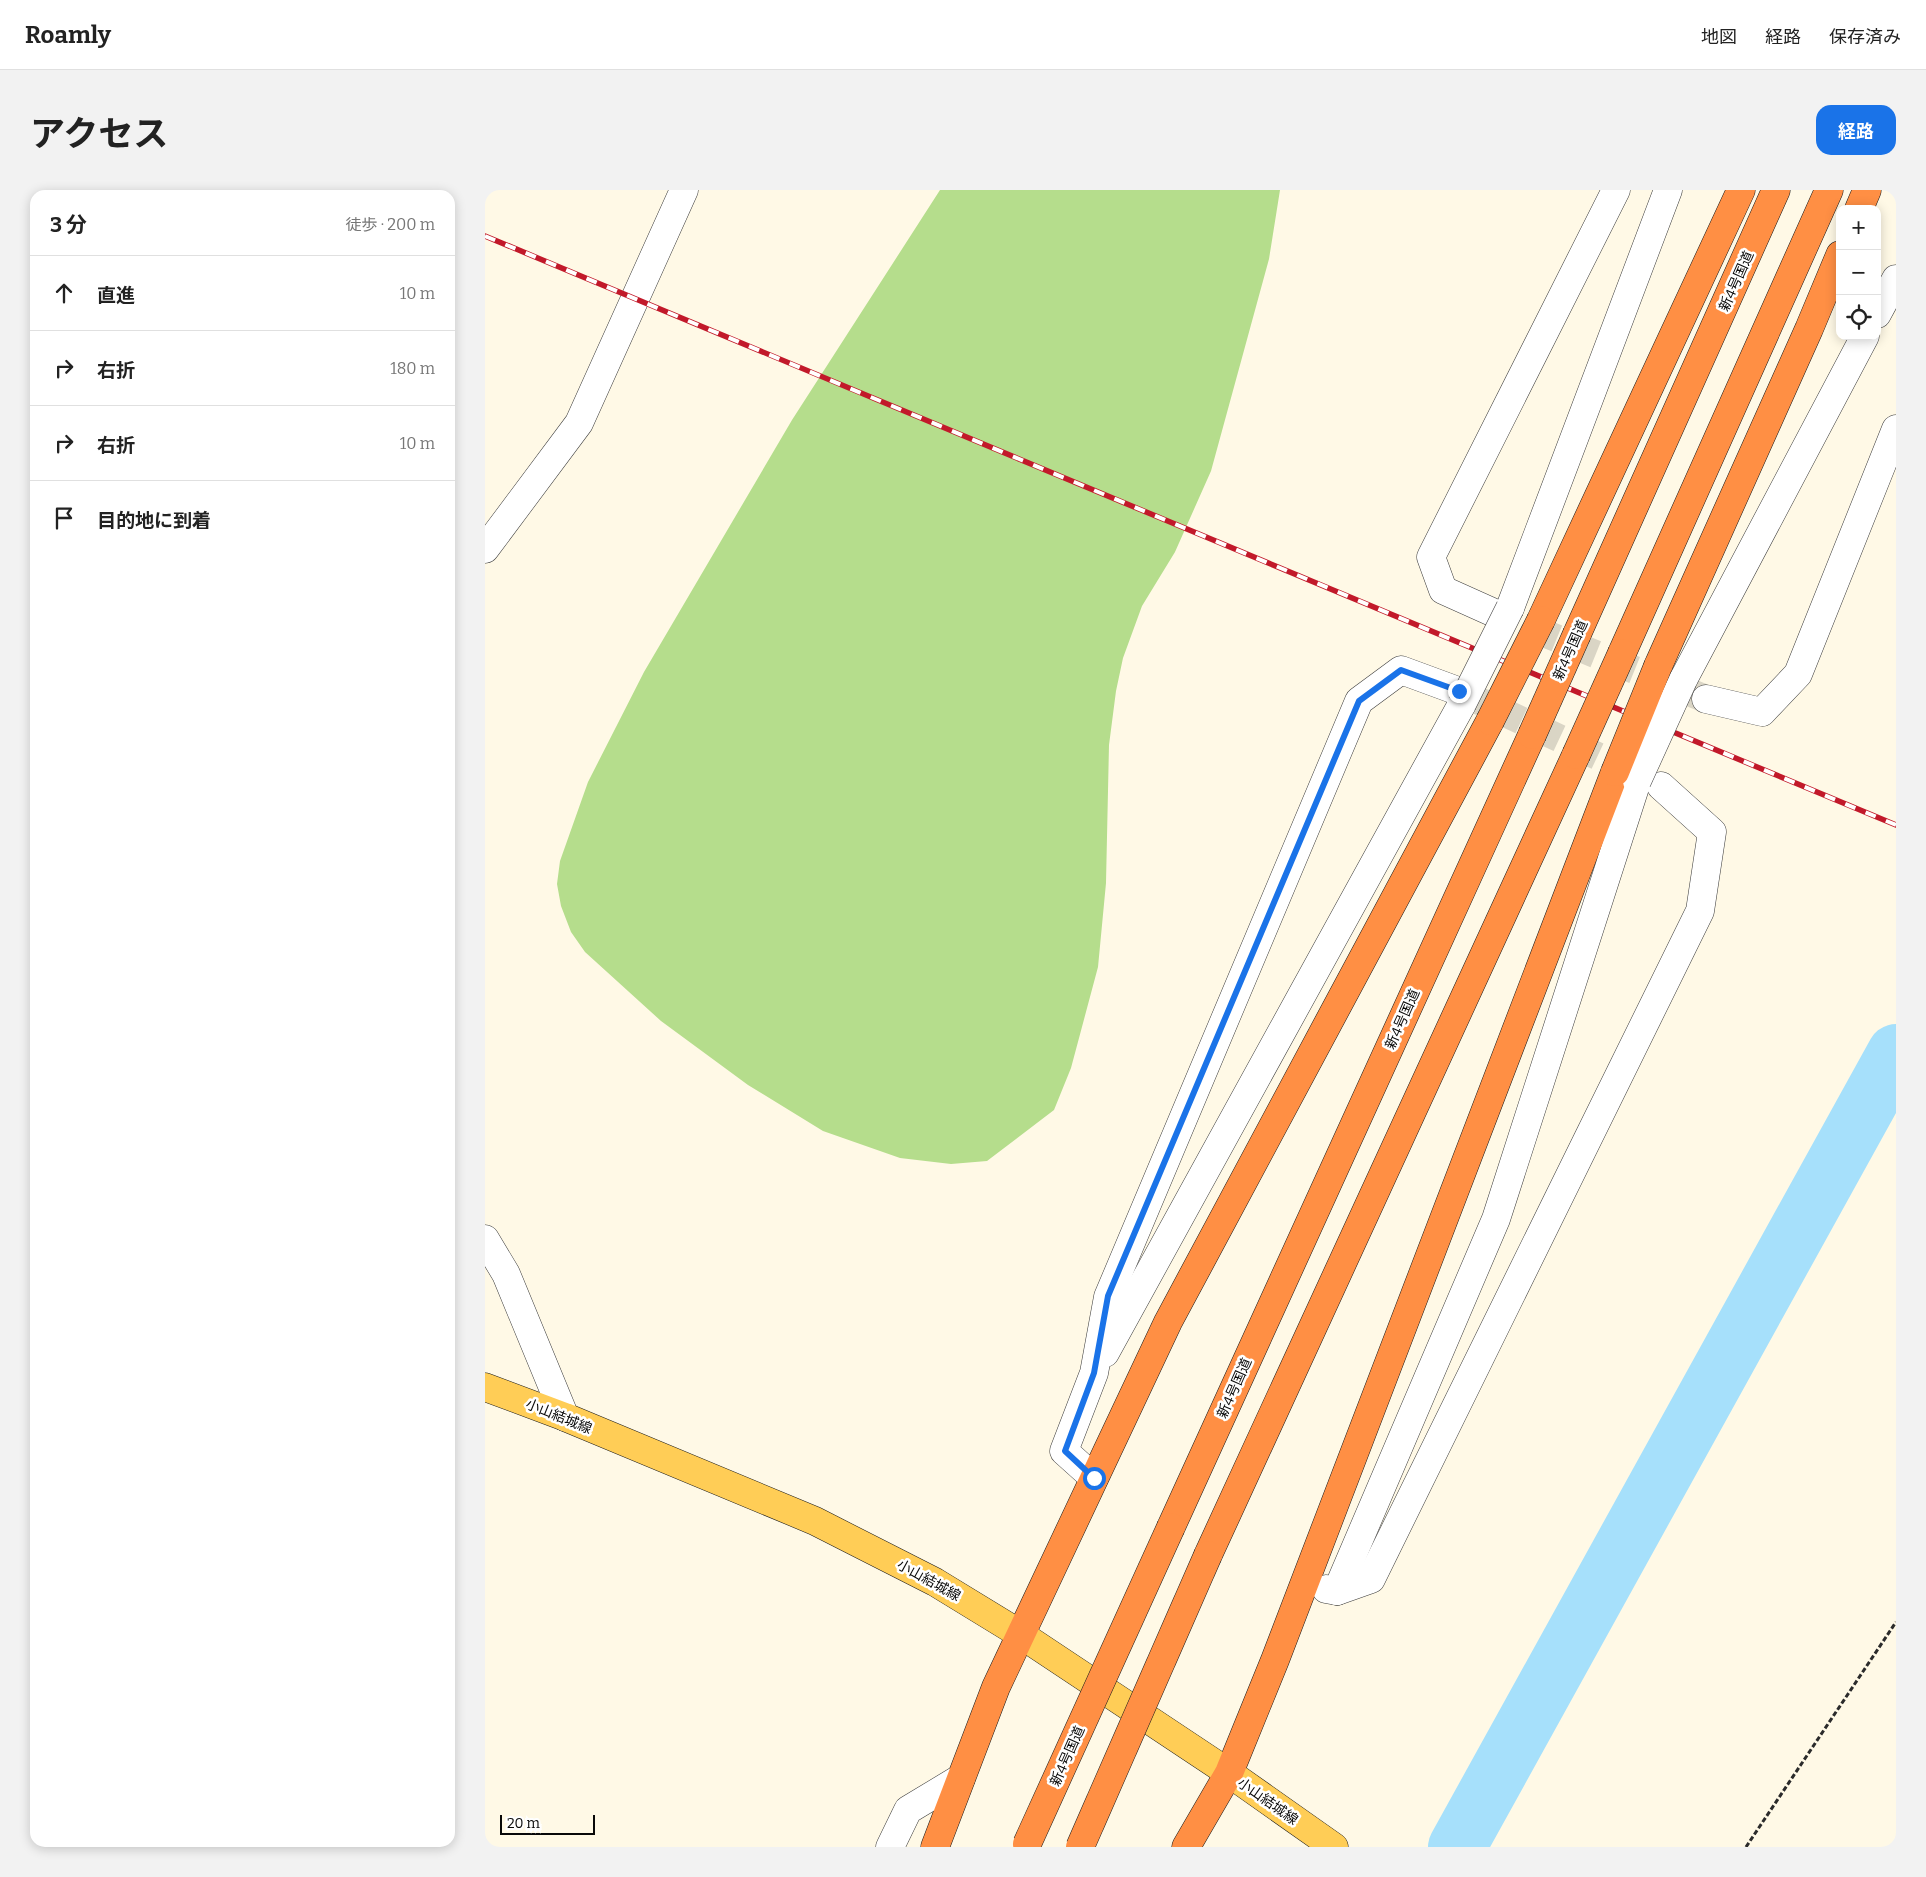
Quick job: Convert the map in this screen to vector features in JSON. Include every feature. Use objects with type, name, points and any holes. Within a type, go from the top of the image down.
[{"type":"highway","points":[[935,1847],[988,1705],[1168,1322],[1490,721],[1541,620],[1741,190]]},
{"type":"highway","name":"新4号国道","points":[[1026,1845],[1577,634],[1776,190]]},
{"type":"highway","points":[[1080,1847],[1209,1555],[1576,755],[1829,190]]},
{"type":"highway","points":[[1861,205],[1867,190]]},
{"type":"highway","points":[[1186,1847],[1229,1773],[1303,1585],[1638,780],[1658,666],[1836,264]]},
{"type":"main road","name":"小山結城線","points":[[485,1387],[565,1417],[815,1521],[935,1582],[1020,1634],[1229,1773],[1334,1847]]},
{"type":"street","points":[[485,549],[579,423],[684,190]]},
{"type":"street","points":[[1501,610],[1443,590],[1431,557],[1616,190]]},
{"type":"street","points":[[1094,1478],[1065,1451],[1094,1373],[1460,697],[1501,610],[1668,190]]},
{"type":"street","points":[[1881,307],[1896,279]]},
{"type":"street","points":[[1337,1591],[1496,1219],[1638,780],[1683,680],[1863,340]]},
{"type":"street","points":[[1706,699],[1761,712],[1798,674],[1896,429]]},
{"type":"street","points":[[1094,1373],[1108,1296],[1359,701],[1401,670],[1460,697]]},
{"type":"street","points":[[1303,1585],[1337,1591],[1371,1579],[1700,911],[1712,832],[1638,780]]},
{"type":"street","points":[[485,1239],[506,1274],[565,1417]]},
{"type":"street","points":[[890,1847],[908,1810],[961,1778]]},
{"type":"path","points":[[1746,1847],[1896,1622]]},
{"type":"green space","points":[[940,190],[1280,190],[1269,259],[1211,471],[1175,552],[1142,606],[1123,658],[1116,691],[1109,745],[1106,883],[1098,967],[1071,1068],[1054,1110],[987,1161],[951,1164],[900,1158],[823,1131],[748,1085],[661,1021],[585,952],[571,932],[561,906],[557,884],[560,861],[588,782],[644,672],[792,420]]},
{"type":"waterway","points":[[1457,1847],[1896,1053]]},
{"type":"tunnel","points":[[1492,612],[1706,699]]},
{"type":"tunnel","points":[[1458,691],[1638,775]]},
{"type":"railway","points":[[485,236],[1896,825]]},
{"type":"route","points":[[1094,1478],[1065,1451],[1094,1373],[1108,1296],[1359,701],[1401,670],[1459,691]]}]
